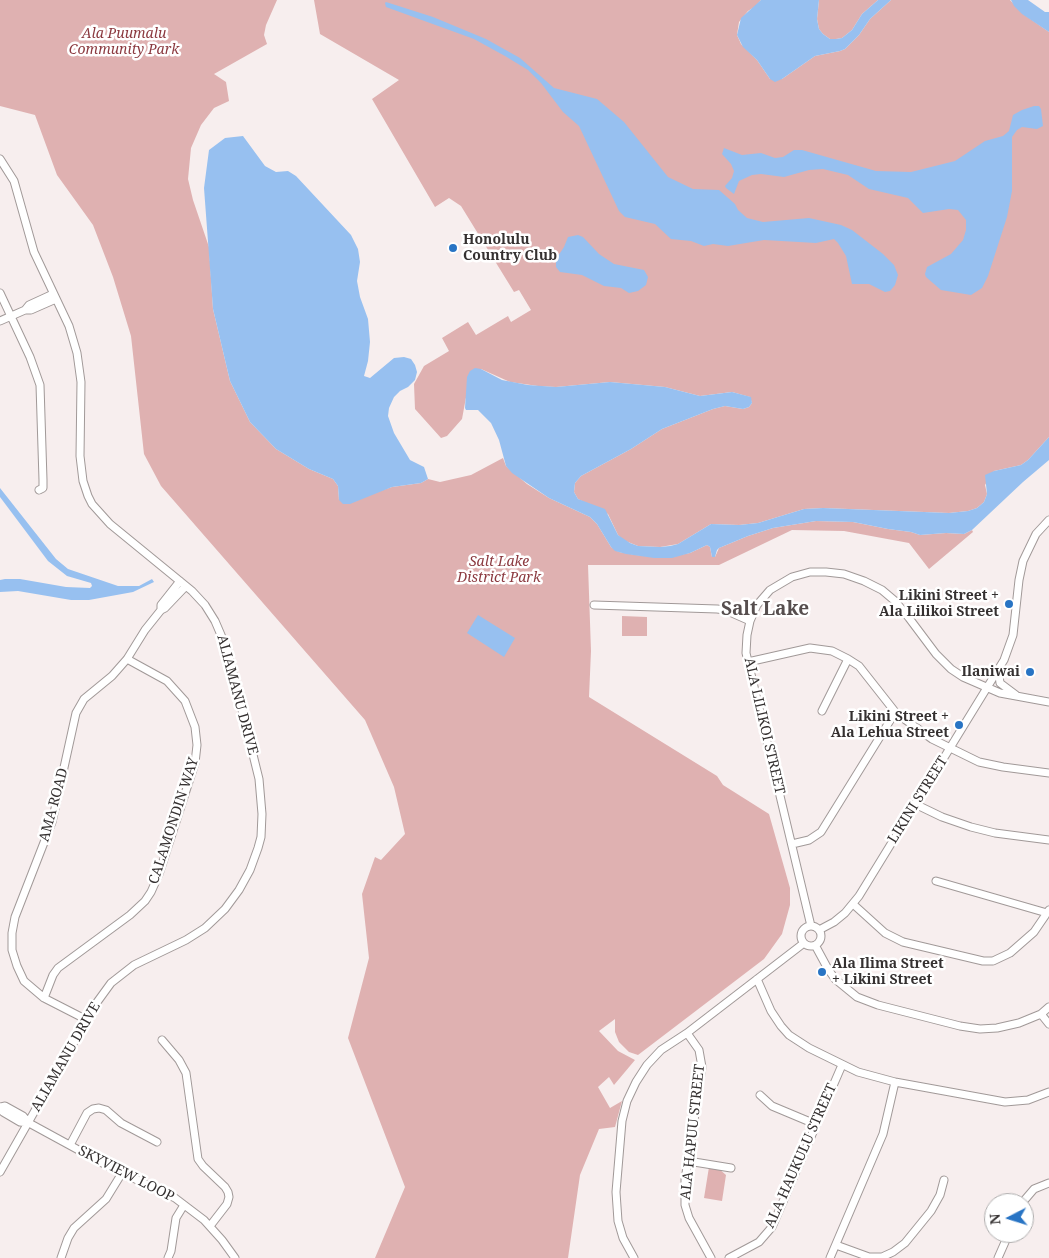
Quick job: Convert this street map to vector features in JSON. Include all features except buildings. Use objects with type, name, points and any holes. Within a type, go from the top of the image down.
[{"type":"street","name":"ALIAMANU DRIVE","points":[[0,159],[14,181],[28,233],[54,296],[69,326],[79,362],[82,397],[80,456],[83,481],[88,496],[92,504],[110,524],[198,597],[220,630],[227,649],[259,780],[262,802],[261,837],[250,870],[239,890],[225,909],[196,934],[134,965],[116,978],[105,991],[87,1020],[0,1172]]},
{"type":"street","points":[[0,293],[33,364],[40,385],[43,488],[39,490]]},
{"type":"street","points":[[0,321],[25,310],[31,310],[54,296]]},
{"type":"street","name":"LIKINI STREET","points":[[819,930],[834,922],[853,904],[1004,660],[1013,635],[1023,560],[1036,534],[1049,520]]},
{"type":"street","name":"ALA LILIKOI STREET","points":[[811,926],[748,662],[746,644],[750,621],[757,605],[770,590],[792,577],[818,572],[853,577],[874,586],[887,595],[909,618],[932,650],[963,677],[985,688],[1020,698],[1049,702]]},
{"type":"street","name":"AMA ROAD","points":[[87,1020],[44,998],[24,981],[12,950],[15,917],[52,822],[76,713],[84,699],[112,676],[127,659],[145,630],[161,610],[165,608],[183,583]]},
{"type":"street","points":[[594,605],[717,609],[725,610],[750,621]]},
{"type":"street","points":[[748,662],[810,648],[832,651],[848,659],[865,673],[896,713],[921,732],[950,749],[985,763],[1049,773]]},
{"type":"street","name":"CALAMONDIN WAY","points":[[44,998],[53,975],[58,968],[130,915],[145,901],[151,892],[160,874],[195,763],[197,745],[196,726],[185,701],[174,687],[161,676],[127,659]]},
{"type":"street","points":[[822,711],[848,659]]},
{"type":"street","points":[[1004,660],[999,675],[1000,683],[1020,698]]},
{"type":"street","points":[[792,844],[810,840],[821,832],[896,713]]},
{"type":"street","points":[[915,804],[942,818],[964,825],[995,833],[1049,840]]},
{"type":"street","points":[[853,904],[885,933],[904,942],[983,961],[993,961],[1010,953],[1034,932],[1048,912],[936,881]]},
{"type":"street","points":[[811,926],[819,930],[821,936],[816,945],[809,946],[804,943],[801,937],[802,930],[811,926]]},
{"type":"street","points":[[634,1258],[622,1234],[616,1210],[618,1154],[623,1113],[633,1088],[646,1065],[661,1050],[687,1033],[804,943]]},
{"type":"street","points":[[816,945],[835,979],[857,997],[872,1003],[960,1026],[980,1028],[1009,1026],[1031,1019],[1049,1008]]},
{"type":"street","points":[[758,979],[771,1011],[789,1035],[809,1048],[866,1075],[1005,1102],[1028,1100],[1049,1092]]},
{"type":"street","points":[[1041,1014],[1049,1024]]},
{"type":"street","name":"ALA HAPUU STREET","points":[[687,1033],[699,1050],[702,1067],[684,1187],[685,1205],[689,1218],[711,1258]]},
{"type":"street","points":[[162,1040],[179,1060],[187,1078],[198,1159],[228,1192],[227,1204],[210,1226]]},
{"type":"street","name":"ALA HAUKULU STREET","points":[[729,1258],[759,1242],[772,1227],[842,1065]]},
{"type":"street","points":[[830,1258],[883,1134],[895,1082]]},
{"type":"street","points":[[760,1095],[772,1106],[815,1124]]},
{"type":"street","name":"SKYVIEW LOOP","points":[[0,1107],[3,1112],[20,1122],[29,1123],[70,1146],[162,1191],[196,1212],[222,1240],[235,1258]]},
{"type":"street","points":[[70,1146],[87,1113],[99,1108],[106,1110],[121,1123],[157,1142]]},
{"type":"street","points":[[688,1161],[731,1168]]},
{"type":"street","points":[[61,1258],[68,1238],[74,1228],[106,1199],[122,1172]]},
{"type":"street","points":[[836,1245],[866,1256],[882,1256],[893,1252],[905,1243],[931,1211],[940,1196],[944,1180]]},
{"type":"street","points":[[1031,1193],[1034,1189],[1049,1183]]},
{"type":"street","points":[[168,1258],[171,1251],[176,1218],[184,1205]]},
{"type":"street","points":[[998,1258],[1005,1243]]},
{"type":"green space","points":[[0,0],[277,0],[266,25],[264,35],[267,44],[214,74],[226,82],[229,101],[214,108],[201,125],[191,148],[188,179],[209,247],[213,309],[230,381],[250,422],[276,449],[309,469],[333,479],[338,486],[339,500],[392,487],[421,483],[428,479],[440,482],[471,475],[503,458],[506,466],[527,484],[549,498],[590,517],[597,524],[611,547],[619,552],[636,555],[663,558],[690,553],[707,545],[710,547],[712,557],[715,557],[719,548],[748,536],[773,528],[816,521],[853,522],[920,535],[964,534],[972,530],[973,532],[929,569],[909,543],[844,531],[792,530],[719,565],[588,565],[591,651],[589,697],[717,776],[723,785],[769,814],[790,888],[790,905],[782,934],[764,959],[638,1055],[629,1052],[619,1042],[615,1032],[615,1019],[599,1031],[618,1051],[635,1060],[614,1085],[609,1077],[598,1087],[610,1108],[622,1101],[615,1127],[599,1129],[580,1175],[568,1258],[375,1258],[405,1187],[348,1038],[369,958],[362,894],[375,857],[381,860],[405,834],[394,787],[365,720],[161,486],[144,454],[131,336],[113,277],[93,225],[57,175],[35,115],[0,106]]},
{"type":"green space","name":"Honolulu Country Club","points":[[314,0],[761,0],[739,22],[737,35],[741,44],[757,60],[770,79],[782,79],[815,56],[845,49],[859,35],[870,19],[891,0],[1010,0],[1022,13],[1049,32],[1049,437],[1021,465],[994,471],[985,485],[987,494],[984,502],[977,508],[968,511],[949,513],[823,508],[804,509],[758,523],[739,525],[711,524],[678,544],[660,547],[638,546],[623,540],[618,535],[608,514],[578,499],[574,492],[575,483],[581,476],[631,449],[662,429],[713,409],[725,406],[743,409],[749,407],[752,403],[750,397],[732,392],[700,396],[665,387],[610,382],[556,387],[538,386],[510,382],[481,369],[467,392],[462,419],[447,436],[441,438],[415,409],[414,384],[424,366],[449,351],[442,338],[468,322],[476,335],[508,316],[511,322],[531,310],[519,290],[514,292],[461,206],[449,198],[435,207],[372,99],[399,80],[320,34]]},
{"type":"green space","points":[[819,0],[878,0],[862,14],[852,30],[842,38],[830,39],[819,29],[817,19]]},
{"type":"green space","points":[[622,616],[647,617],[647,636],[622,636]]},
{"type":"green space","points":[[709,1167],[718,1168],[726,1175],[722,1201],[704,1198]]},
{"type":"water","points":[[761,0],[819,0],[817,19],[819,29],[830,39],[836,39],[842,38],[852,30],[862,14],[878,0],[891,0],[870,19],[859,35],[845,49],[815,56],[775,82],[770,79],[757,60],[743,47],[737,35],[741,18]]},
{"type":"water","points":[[1011,0],[1028,0],[1045,12],[1049,12],[1049,32],[1022,14]]},
{"type":"water","points":[[386,2],[433,17],[486,39],[520,58],[554,88],[597,99],[624,122],[668,177],[693,189],[719,190],[747,218],[763,222],[809,218],[841,225],[852,230],[894,265],[898,275],[895,285],[890,291],[885,292],[869,284],[852,284],[846,256],[834,239],[816,243],[764,240],[728,246],[713,244],[704,246],[691,241],[671,239],[655,224],[625,217],[619,211],[579,126],[563,112],[541,83],[528,70],[474,39],[386,7]]},
{"type":"water","points":[[1034,106],[1039,106],[1041,109],[1043,126],[1037,129],[1022,127],[1012,137],[1012,191],[1007,217],[988,276],[982,288],[971,295],[941,290],[925,274],[927,267],[951,254],[963,240],[966,220],[958,210],[949,209],[923,213],[908,198],[869,189],[848,175],[823,169],[809,170],[784,177],[761,174],[752,175],[739,181],[734,194],[725,186],[732,178],[734,171],[731,164],[722,154],[724,148],[742,155],[761,153],[775,158],[783,157],[794,150],[802,150],[876,171],[911,172],[955,161],[985,141],[1003,136],[1009,131],[1013,115]]},
{"type":"water","points":[[243,136],[265,166],[276,172],[288,171],[296,176],[351,235],[358,249],[360,262],[357,281],[360,297],[368,319],[370,342],[364,376],[370,378],[394,358],[404,357],[411,359],[417,372],[415,380],[394,397],[388,416],[394,433],[410,460],[424,467],[428,479],[421,483],[392,487],[350,504],[343,504],[339,500],[338,486],[333,479],[309,469],[276,449],[250,422],[230,381],[213,309],[204,188],[209,150],[225,138]]},
{"type":"water","points":[[578,235],[583,237],[599,254],[614,264],[644,270],[648,277],[646,285],[638,291],[629,293],[621,288],[604,286],[582,275],[560,272],[556,267],[556,259],[568,237]]},
{"type":"water","points":[[475,368],[481,369],[502,380],[528,385],[556,387],[610,382],[665,387],[700,396],[732,392],[751,397],[752,403],[749,407],[743,409],[725,406],[713,409],[662,429],[631,449],[581,476],[575,483],[574,492],[578,499],[605,509],[618,535],[638,546],[670,546],[678,544],[711,524],[739,525],[758,523],[804,509],[823,508],[949,513],[968,511],[977,508],[984,502],[987,494],[985,475],[1021,465],[1049,437],[1049,460],[972,530],[964,534],[920,535],[853,522],[816,521],[773,528],[748,536],[719,548],[715,557],[712,557],[710,547],[707,545],[690,553],[672,558],[654,558],[626,554],[615,551],[611,547],[597,524],[590,517],[549,498],[512,473],[506,466],[499,440],[491,423],[478,410],[466,410],[465,408],[467,377],[470,371]]},
{"type":"water","points":[[0,488],[56,559],[68,569],[118,586],[139,586],[152,579],[154,582],[133,592],[89,600],[71,600],[18,591],[0,592],[0,580],[5,579],[20,579],[66,587],[90,588],[92,586],[91,583],[67,576],[48,561],[0,497]]},
{"type":"water","points":[[478,615],[515,638],[504,657],[467,633]]},
{"type":"place","name":"Honolulu Country Club","points":[[453,248]]},
{"type":"place","name":"Likini Street + Ala Lilikoi Street","points":[[1009,604]]},
{"type":"place","name":"Ilaniwai","points":[[1030,672]]},
{"type":"place","name":"Likini Street + Ala Lehua Street","points":[[959,725]]},
{"type":"place","name":"Ala Ilima Street + Likini Street","points":[[822,972]]},
{"type":"district","name":"Salt Lake","points":[[765,610]]},
{"type":"park label","name":"Ala Puumalu Community Park","points":[[124,42]]},
{"type":"park label","name":"Salt Lake District Park","points":[[499,570]]}]
